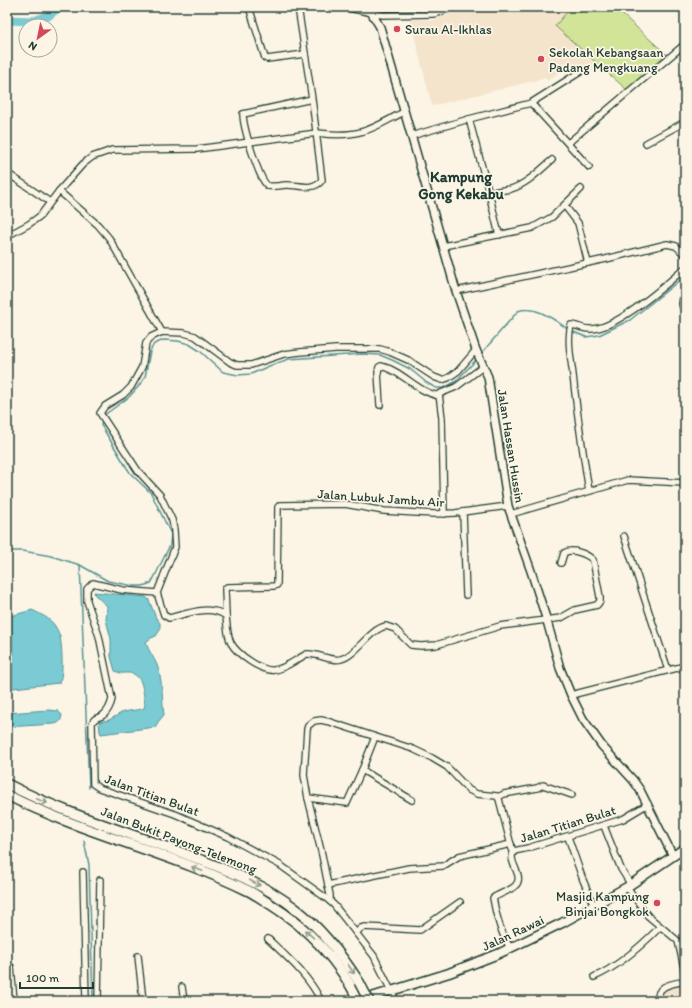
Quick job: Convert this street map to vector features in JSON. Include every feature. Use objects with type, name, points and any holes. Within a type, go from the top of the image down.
[{"type":"highway","name":"Jalan Bukit Payong-Telemong","points":[[7,784],[30,796],[70,812],[205,862],[255,883],[295,908],[321,931],[342,956],[355,984],[359,1001]]},
{"type":"highway","name":"Jalan Bukit Payong-Telemong","points":[[7,796],[60,819],[201,871],[250,891],[289,916],[314,938],[369,1001]]},
{"type":"main road","name":"Jalan Rawai","points":[[359,1001],[449,973],[510,948],[562,923],[629,886],[685,848]]},
{"type":"street","points":[[249,7],[265,58],[305,54]]},
{"type":"street","points":[[298,7],[312,99],[317,133],[322,178],[321,182],[315,185],[299,187],[285,185],[273,187],[266,185],[262,179],[249,141],[243,116],[244,114],[312,99]]},
{"type":"street","points":[[343,7],[373,11],[382,15],[433,14],[451,7]]},
{"type":"street","name":"Jalan Hassan Hussin","points":[[373,11],[381,30],[456,291],[476,351],[483,363],[488,377],[508,506],[547,621],[556,656],[571,695],[583,719],[594,736],[633,780],[648,804],[673,856]]},
{"type":"street","points":[[568,144],[685,44]]},
{"type":"street","points":[[411,136],[531,102],[580,72]]},
{"type":"street","points":[[531,102],[589,168]]},
{"type":"street","points":[[7,236],[40,216],[59,191],[83,164],[102,152],[112,150],[197,149],[317,133],[334,135],[364,131],[404,112]]},
{"type":"street","points":[[469,119],[499,235]]},
{"type":"street","points":[[646,142],[685,122]]},
{"type":"street","points":[[489,193],[519,185],[552,160]]},
{"type":"street","points":[[7,173],[50,202]]},
{"type":"street","points":[[443,246],[536,227],[552,217],[581,189]]},
{"type":"street","points":[[59,191],[98,225],[109,238],[162,332]]},
{"type":"street","points":[[565,206],[578,223],[588,263]]},
{"type":"street","points":[[456,291],[588,263],[667,244],[676,246],[685,255]]},
{"type":"street","points":[[589,492],[575,400],[569,335],[570,327],[573,325],[592,330],[610,323],[631,311],[661,289],[685,268]]},
{"type":"street","points":[[685,288],[682,304],[685,315]]},
{"type":"street","points":[[476,351],[458,371],[442,380],[434,377],[408,360],[380,349],[336,348],[300,352],[284,354],[251,365],[237,365],[230,362],[195,336],[184,333],[162,332],[151,337],[146,343],[142,367],[131,387],[123,395],[101,410],[100,414],[138,471],[160,494],[172,520],[176,547],[157,593],[164,615],[167,618],[206,610],[218,611],[226,616],[228,637],[236,649],[252,662],[267,670],[272,670],[279,669],[307,654],[312,653],[334,660],[344,658],[375,631],[386,626],[392,627],[398,631],[411,644],[422,646],[436,645],[500,626],[561,618],[577,609],[597,605],[600,601],[600,597],[594,563],[591,558],[586,554],[566,551],[561,563]]},
{"type":"street","points":[[380,405],[378,372],[379,367],[381,366],[398,374],[430,395],[439,395],[456,387],[483,363]]},
{"type":"street","points":[[439,395],[442,418],[444,514]]},
{"type":"street","points":[[511,514],[628,480],[685,483]]},
{"type":"street","name":"Jalan Lubuk Jambu Air","points":[[226,616],[225,589],[227,587],[277,585],[279,506],[281,504],[345,504],[384,510],[444,514],[508,506]]},
{"type":"street","points":[[463,512],[466,595]]},
{"type":"street","points":[[624,536],[668,670]]},
{"type":"street","name":"Jalan Titian Bulat","points":[[157,593],[122,590],[93,583],[87,590],[87,601],[99,636],[112,699],[110,706],[105,713],[95,718],[92,723],[93,784],[100,788],[175,814],[228,837],[280,865],[330,901],[374,956],[396,1001]]},
{"type":"street","points":[[571,695],[685,666]]},
{"type":"street","points":[[330,901],[328,885],[304,776],[306,734],[307,729],[314,721],[321,720],[413,749],[447,767],[462,784],[473,792],[498,797],[504,794],[537,788],[543,785],[572,795]]},
{"type":"street","points":[[308,798],[347,803],[376,738]]},
{"type":"street","points":[[362,770],[412,800]]},
{"type":"street","points":[[498,797],[512,849],[514,851],[512,858],[518,877],[518,881],[514,887],[493,898],[502,936],[510,948]]},
{"type":"street","name":"Jalan Titian Bulat","points":[[514,851],[604,826],[623,819],[648,804]]},
{"type":"street","points":[[604,826],[629,886],[648,916],[678,941],[685,972]]},
{"type":"street","points":[[568,836],[583,880],[594,906]]},
{"type":"street","points":[[328,885],[409,868],[444,866],[459,856],[511,844]]},
{"type":"street","points":[[83,872],[86,1001]]},
{"type":"street","points":[[98,1001],[100,880]]},
{"type":"street","points":[[356,933],[364,927],[420,930],[460,902]]},
{"type":"street","points":[[594,977],[604,973],[646,941],[660,927]]},
{"type":"street","points":[[268,939],[302,972],[312,985],[320,1001]]},
{"type":"street","points":[[138,956],[143,1001]]},
{"type":"street","points":[[11,967],[14,1001]]},
{"type":"street","points":[[658,1001],[658,993],[664,986],[685,981]]},
{"type":"street","points":[[182,987],[184,1001]]},
{"type":"shaded area","name":"Sekolah Kebangsaan Padang Mengkuang","points":[[457,7],[614,7],[666,54],[627,90],[610,75],[569,64],[548,81],[545,78],[432,106],[410,19],[435,20]]},
{"type":"shaded area","points":[[685,984],[685,1001],[661,1001],[660,997],[662,991]]},
{"type":"green space","points":[[571,7],[614,7],[666,54],[627,90],[555,26]]},
{"type":"water","points":[[94,592],[146,597],[149,600],[156,618],[160,623],[160,630],[156,636],[146,642],[157,665],[161,684],[164,715],[156,727],[101,734],[100,732],[99,722],[109,720],[123,712],[142,709],[145,705],[142,685],[137,676],[115,671],[111,657],[111,639],[106,620],[107,606],[95,595]]},
{"type":"water","points":[[32,610],[45,616],[55,626],[59,633],[62,654],[61,679],[59,683],[13,688],[7,685],[7,617]]},
{"type":"water","points":[[48,710],[58,711],[62,715],[58,723],[7,727],[7,713]]},
{"type":"waterway","points":[[7,20],[34,21],[48,16],[59,7]]},
{"type":"waterway","points":[[571,331],[586,337],[599,335],[630,320],[685,276]]},
{"type":"waterway","points":[[480,355],[518,311],[538,311],[568,329]]},
{"type":"waterway","points":[[103,416],[129,397],[138,387],[145,377],[150,351],[154,344],[164,340],[178,341],[189,344],[200,351],[223,372],[238,375],[251,374],[289,359],[362,354],[380,355],[410,369],[427,383],[436,388],[444,388],[455,382],[478,358]]},
{"type":"waterway","points":[[7,553],[13,551],[23,551],[51,556],[80,565],[108,581],[134,586],[143,586],[151,583],[170,545],[171,534],[151,493],[131,474],[127,468],[101,425],[102,419]]},
{"type":"waterway","points":[[80,565],[89,788]]},
{"type":"waterway","points":[[84,841],[89,865],[93,1001]]},
{"type":"place","name":"Surau Al-Ikhlas","points":[[397,29]]},
{"type":"place","name":"Sekolah Kebangsaan Padang Mengkuang","points":[[541,59]]},
{"type":"place","name":"Masjid Kampung Binjai Bongkok","points":[[657,903]]},
{"type":"district","name":"Kampung Gong Kekabu","points":[[461,186]]}]
